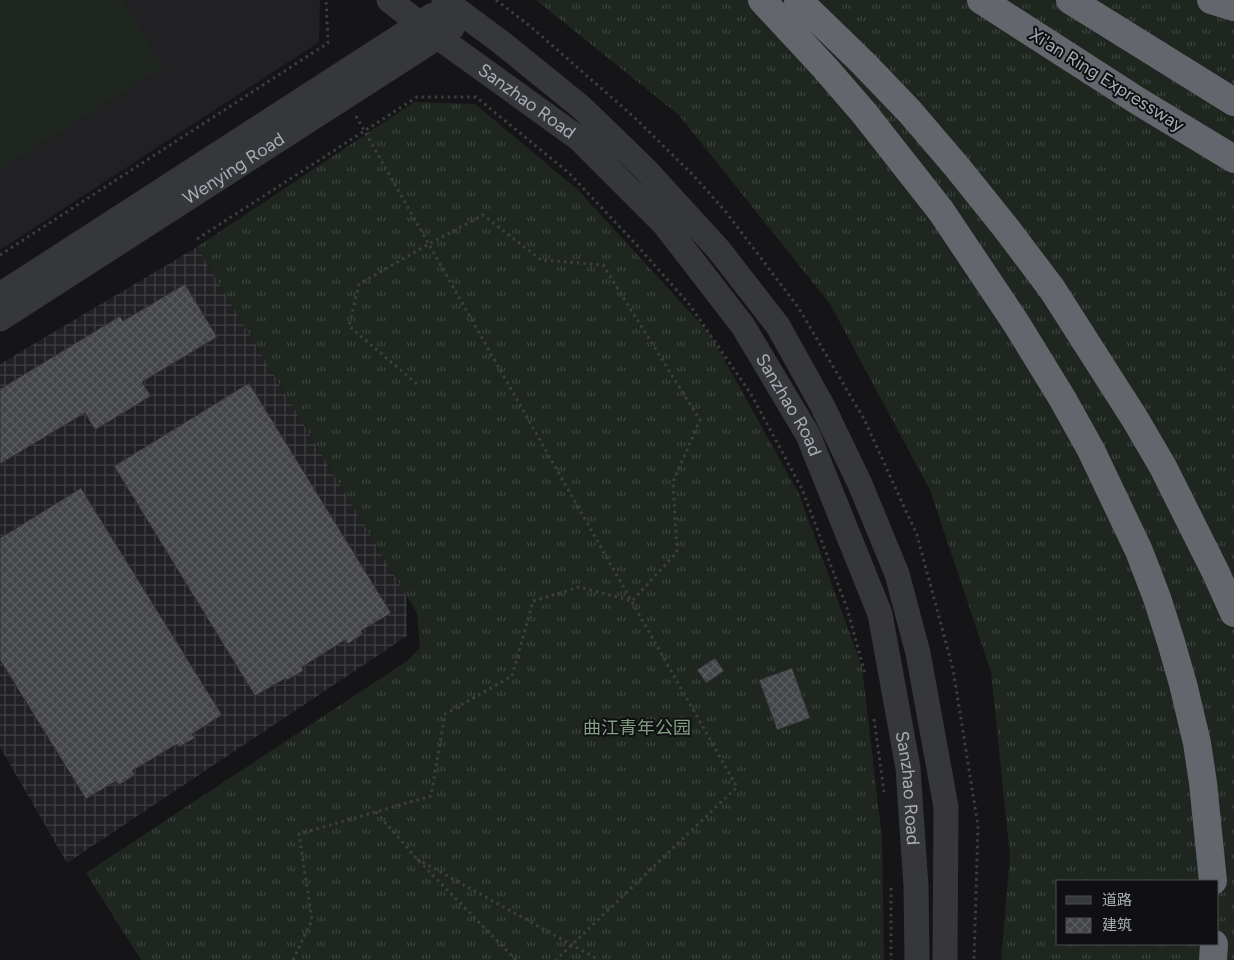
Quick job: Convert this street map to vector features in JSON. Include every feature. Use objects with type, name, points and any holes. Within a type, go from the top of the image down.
[{"type":"highway","points":[[762,0],[864,113],[941,211],[1016,323],[1091,450],[1139,551],[1160,606],[1183,684],[1197,743],[1213,880]]},
{"type":"highway","points":[[798,0],[897,98],[957,167],[1052,290],[1135,419],[1163,467],[1234,613]]},
{"type":"highway","name":"Xi'an Ring Expressway","points":[[981,0],[1138,101],[1234,159]]},
{"type":"highway","points":[[1070,0],[1234,102]]},
{"type":"highway","points":[[1211,0],[1234,7]]},
{"type":"highway","points":[[1213,960],[1214,945]]},
{"type":"street","name":"Sanzhao Road","points":[[389,0],[578,138],[665,225],[743,326],[808,435],[880,614],[908,768],[916,886],[917,960]]},
{"type":"street","name":"Sanzhao Road","points":[[453,7],[502,42],[581,107],[645,169],[719,250],[778,326],[822,405],[860,484],[897,574],[918,653],[946,807],[945,960]]},
{"type":"street","name":"Wenying Road","points":[[0,320],[345,97],[430,30],[453,7]]},
{"type":"street","name":"Wenying Road","points":[[0,295],[430,30]]},
{"type":"path","points":[[0,255],[328,43],[326,0]]},
{"type":"path","points":[[345,97],[737,787],[556,960]]},
{"type":"path","points":[[197,239],[416,97],[476,97],[570,173],[633,241],[689,304],[751,394],[802,489],[847,608],[866,674]]},
{"type":"path","points":[[418,385],[349,326],[359,284],[483,215],[541,260],[603,265],[700,420],[673,482],[677,552],[632,601]]},
{"type":"path","points":[[294,960],[312,920],[299,834],[431,796],[445,714],[512,676],[533,601],[580,587],[632,601]]},
{"type":"path","points":[[872,712],[885,796]]},
{"type":"path","points":[[376,812],[516,960]]},
{"type":"path","points":[[418,858],[598,960]]},
{"type":"path","points":[[891,882],[891,960]]},
{"type":"shaded area","points":[[0,0],[320,0],[319,42],[0,250]]},
{"type":"shaded area","points":[[197,247],[407,596],[407,636],[67,863],[0,747],[0,364]]},
{"type":"green space","points":[[0,0],[122,0],[163,67],[0,169]]},
{"type":"green space","points":[[536,0],[1234,0],[1234,960],[1001,960],[1010,856],[991,672],[930,490],[830,304],[679,115]]},
{"type":"green space","name":"曲江青年公园","points":[[414,102],[475,104],[578,190],[710,334],[799,494],[862,667],[882,838],[884,960],[141,960],[86,873],[407,661],[420,648],[417,613],[197,247]]},
{"type":"building","points":[[185,284],[217,337],[142,382],[151,396],[95,430],[85,413],[0,464],[0,389],[120,316],[123,321]]},
{"type":"building","points":[[249,383],[391,613],[361,631],[363,634],[348,644],[345,640],[302,667],[303,671],[287,680],[286,678],[255,696],[114,466]]},
{"type":"building","points":[[81,488],[222,715],[192,734],[195,738],[179,747],[177,744],[132,771],[135,775],[119,785],[116,781],[86,799],[0,660],[0,538]]},
{"type":"building","points":[[715,658],[724,671],[706,683],[697,670]]},
{"type":"building","points":[[792,668],[810,718],[777,730],[759,680]]}]
